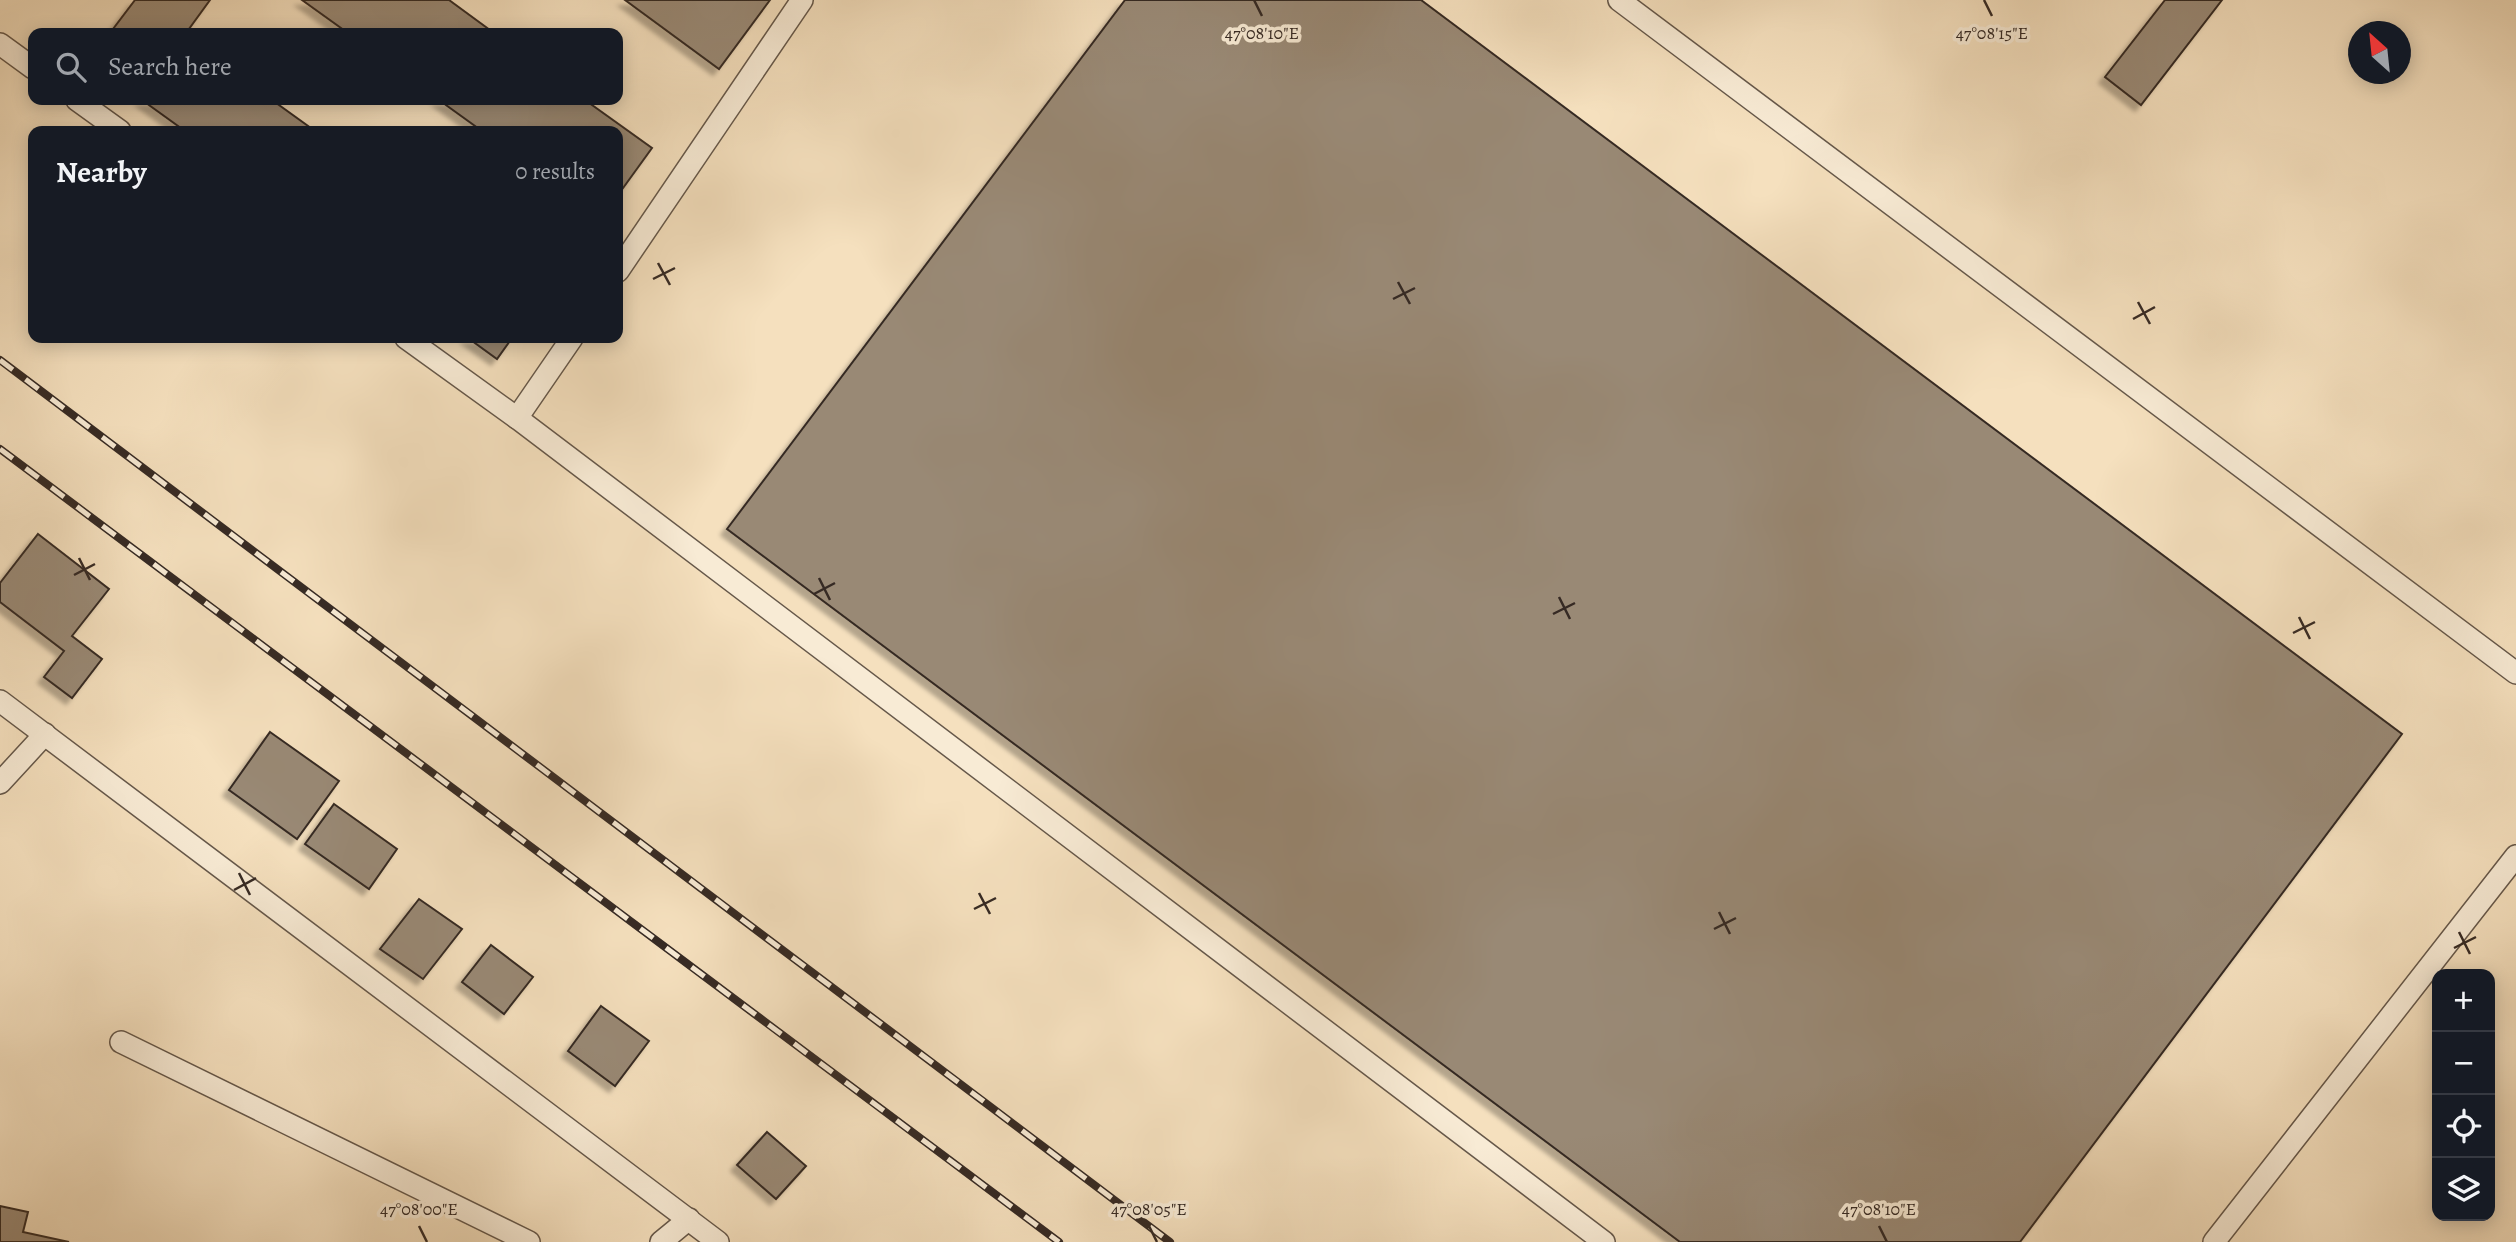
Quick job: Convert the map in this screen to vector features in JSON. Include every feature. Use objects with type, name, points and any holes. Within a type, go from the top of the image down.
[{"type":"lane","points":[[623,264],[802,0]]},
{"type":"lane","points":[[1619,0],[2516,673]]},
{"type":"lane","points":[[0,44],[28,64]]},
{"type":"lane","points":[[84,105],[114,126]]},
{"type":"lane","points":[[413,343],[517,418],[1604,1242]]},
{"type":"lane","points":[[517,418],[569,343]]},
{"type":"lane","points":[[0,701],[718,1242]]},
{"type":"lane","points":[[0,783],[45,734]]},
{"type":"lane","points":[[2214,1242],[2516,856]]},
{"type":"lane","points":[[121,1042],[529,1242]]},
{"type":"lane","points":[[661,1242],[689,1219]]},
{"type":"building","points":[[135,0],[210,0],[190,28],[114,28]]},
{"type":"building","points":[[302,0],[449,0],[487,28],[341,28]]},
{"type":"building","points":[[625,0],[770,0],[719,69]]},
{"type":"building","points":[[1125,0],[1421,0],[2402,734],[2020,1242],[1680,1242],[727,529]]},
{"type":"building","points":[[2165,0],[2222,0],[2141,105],[2105,77]]},
{"type":"building","points":[[149,105],[279,105],[308,126],[178,126]]},
{"type":"building","points":[[446,105],[592,105],[621,126],[475,126]]},
{"type":"building","points":[[623,127],[652,148],[623,188]]},
{"type":"building","points":[[475,343],[508,343],[497,359]]},
{"type":"building","points":[[38,534],[109,589],[72,636],[102,659],[72,698],[44,677],[64,651],[0,602],[0,583]]},
{"type":"building","points":[[270,732],[339,781],[297,839],[229,790]]},
{"type":"building","points":[[334,804],[397,849],[369,889],[305,844]]},
{"type":"building","points":[[419,899],[462,929],[423,979],[380,949]]},
{"type":"building","points":[[491,945],[533,977],[504,1014],[462,982]]},
{"type":"building","points":[[601,1006],[649,1041],[615,1086],[568,1051]]},
{"type":"building","points":[[767,1132],[806,1166],[776,1199],[737,1165]]},
{"type":"building","points":[[0,1206],[28,1212],[23,1232],[69,1242],[0,1242]]},
{"type":"railway","points":[[0,360],[1170,1242]]},
{"type":"railway","points":[[0,449],[1059,1242]]}]
